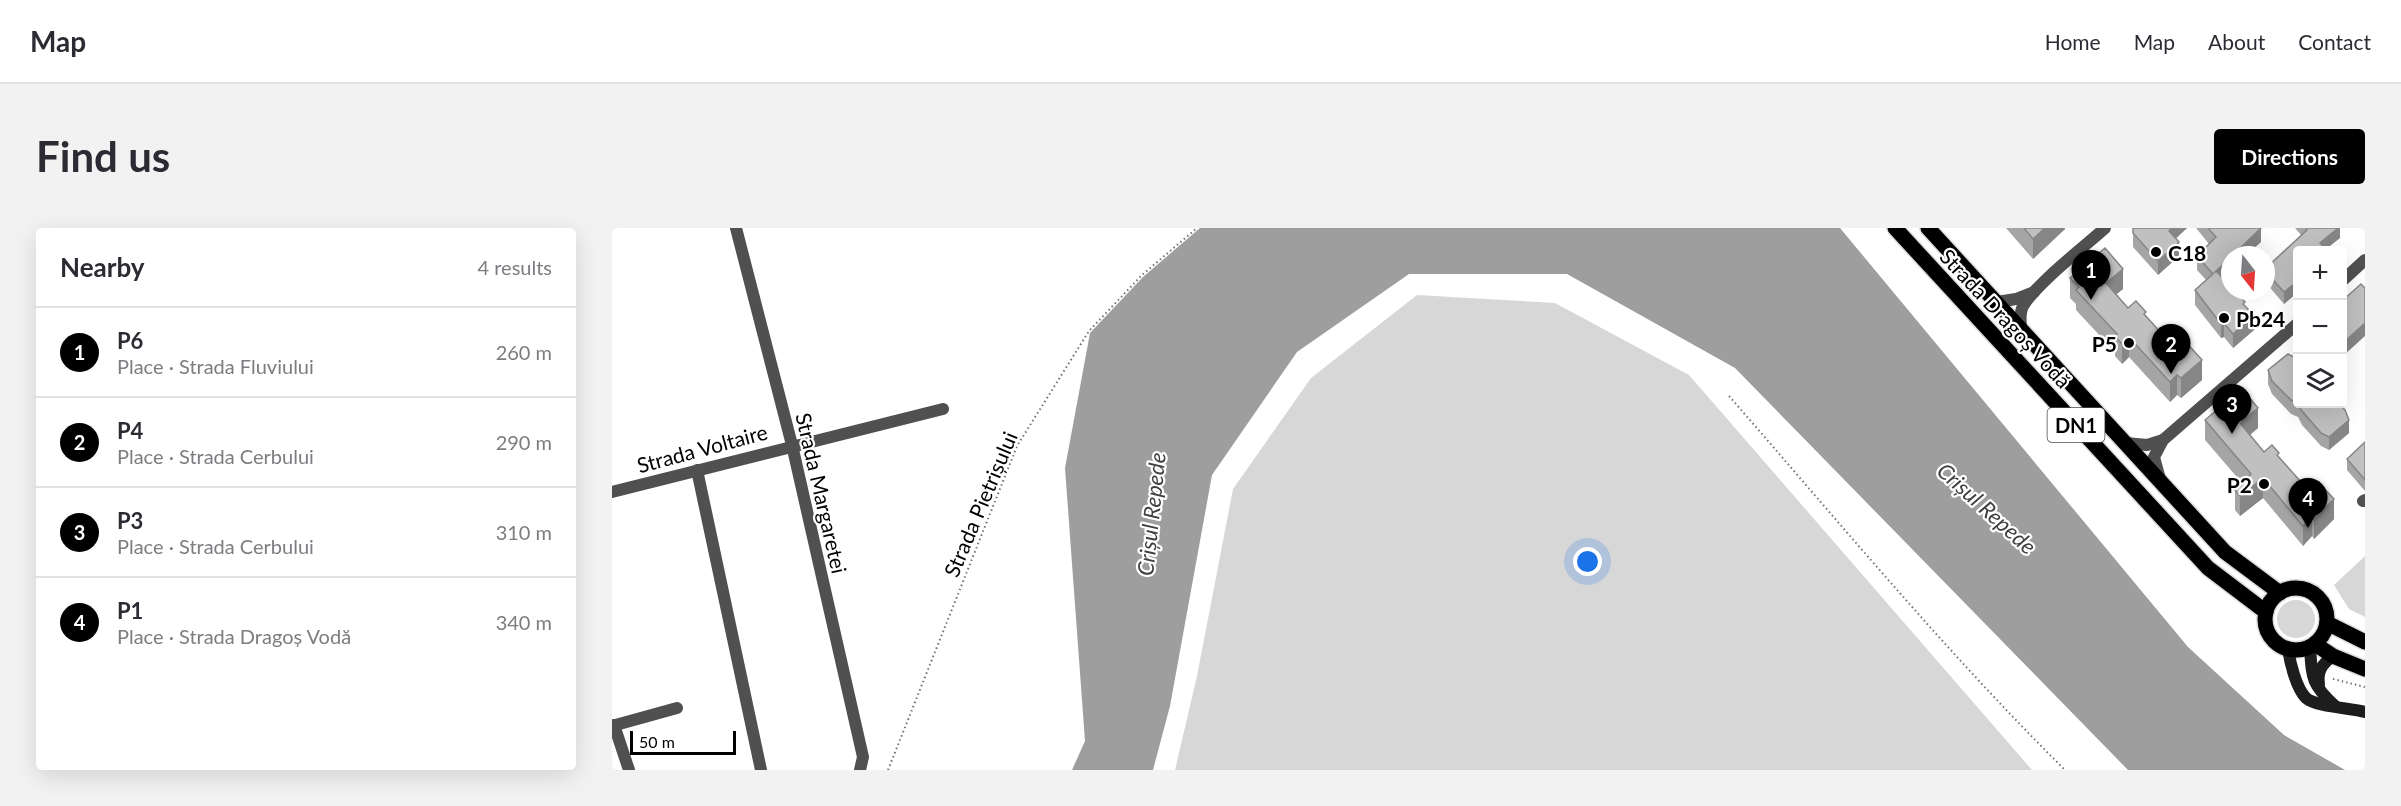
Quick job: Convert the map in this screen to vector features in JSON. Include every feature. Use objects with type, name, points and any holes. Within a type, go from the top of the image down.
[{"type":"main road","name":"Strada Dragoș Vodă","points":[[1895,228],[2208,568],[2266,612]]},
{"type":"main road","name":"Strada Dragoș Vodă","points":[[1929,228],[2225,552],[2280,593]]},
{"type":"main road","points":[[2299,588],[2317,596],[2327,613],[2327,622],[2324,634],[2312,646],[2299,650],[2288,649],[2279,645],[2267,631],[2266,612],[2271,601],[2280,593],[2299,588]]},
{"type":"main road","points":[[2327,622],[2365,642]]},
{"type":"main road","points":[[2312,646],[2365,669]]},
{"type":"main road","points":[[2312,646],[2312,678],[2320,692],[2336,706]]},
{"type":"main road","points":[[2288,649],[2291,668],[2306,698],[2318,704],[2365,712]]},
{"type":"main road","points":[[2320,692],[2319,675],[2323,664],[2333,656]]},
{"type":"street","name":"Strada Margaretei","points":[[736,228],[792,445],[863,757],[861,769]]},
{"type":"street","points":[[2021,329],[2022,308],[2035,291],[2105,228]]},
{"type":"street","points":[[2347,277],[2365,260]]},
{"type":"street","points":[[1997,302],[2016,299],[2035,291]]},
{"type":"street","points":[[2161,482],[2154,457],[2163,440],[2293,327]]},
{"type":"street","name":"Strada Voltaire","points":[[612,492],[792,445],[943,409]]},
{"type":"street","points":[[2126,443],[2147,445],[2163,440]]},
{"type":"street","points":[[697,470],[761,770]]},
{"type":"street","points":[[629,770],[613,725],[677,708]]},
{"type":"path","name":"Strada Pietrișului","points":[[888,770],[1017,446],[1089,331],[1142,275],[1197,228]]},
{"type":"path","points":[[1729,396],[1900,594],[2020,726],[2065,770]]},
{"type":"path","points":[[2319,675],[2365,687]]},
{"type":"shaded area","points":[[1417,295],[1555,303],[1689,375],[2032,770],[1175,770],[1197,676],[1233,489],[1311,378]]},
{"type":"shaded area","points":[[2365,556],[2365,617],[2349,609],[2334,585]]},
{"type":"shaded area","points":[[2296,600],[2310,605],[2315,619],[2310,633],[2296,638],[2282,633],[2277,619],[2282,605]]},
{"type":"water","name":"Crișul Repede","points":[[1200,228],[1840,228],[2188,647],[2284,735],[2345,770],[2128,770],[1735,368],[1567,274],[1409,274],[1297,352],[1212,475],[1170,706],[1153,770],[1072,770],[1085,741],[1065,468],[1090,333],[1143,277]]},
{"type":"building","points":[[2024,228],[2045,228],[2033,239]]},
{"type":"building","points":[[2133,228],[2172,228],[2169,231],[2179,242],[2158,261],[2133,233]]},
{"type":"building","points":[[2208,228],[2261,228],[2242,246],[2221,246],[2221,266],[2216,271],[2221,276],[2221,300],[2243,300],[2245,302],[2243,304],[2254,315],[2233,334],[2224,323],[2221,324],[2195,290],[2213,274],[2197,256],[2216,237]]},
{"type":"building","points":[[2306,228],[2338,228],[2320,243],[2323,246],[2293,246],[2293,285],[2284,292],[2275,282],[2275,260],[2307,230]]},
{"type":"building","points":[[2105,248],[2123,269],[2106,283],[2128,308],[2136,301],[2146,312],[2144,314],[2174,347],[2184,340],[2202,360],[2181,378],[2177,375],[2170,382],[2129,337],[2122,344],[2115,336],[2117,334],[2076,290],[2079,287],[2070,278]]},
{"type":"building","points":[[2361,284],[2365,288],[2365,323],[2347,339],[2347,300],[2347,296]]},
{"type":"building","points":[[2288,354],[2293,356],[2293,401],[2272,381],[2268,370]]},
{"type":"building","points":[[2242,389],[2258,408],[2240,423],[2264,452],[2272,445],[2279,453],[2277,455],[2309,491],[2318,482],[2334,499],[2314,519],[2312,516],[2303,526],[2263,478],[2240,496],[2235,490],[2251,474],[2205,420]]},
{"type":"building","points":[[2300,408],[2343,408],[2349,420],[2329,437],[2321,433]]},
{"type":"building","points":[[2365,442],[2365,480],[2347,459]]},
{"type":"place","name":"C18","points":[[2156,252]]},
{"type":"place","name":"P6","points":[[2091,300]]},
{"type":"place","name":"Pb24","points":[[2224,318]]},
{"type":"place","name":"P5","points":[[2129,343]]},
{"type":"place","name":"P4","points":[[2171,374]]},
{"type":"place","name":"P3","points":[[2232,434]]},
{"type":"place","name":"P2","points":[[2264,484]]},
{"type":"place","name":"P1","points":[[2308,528]]}]
